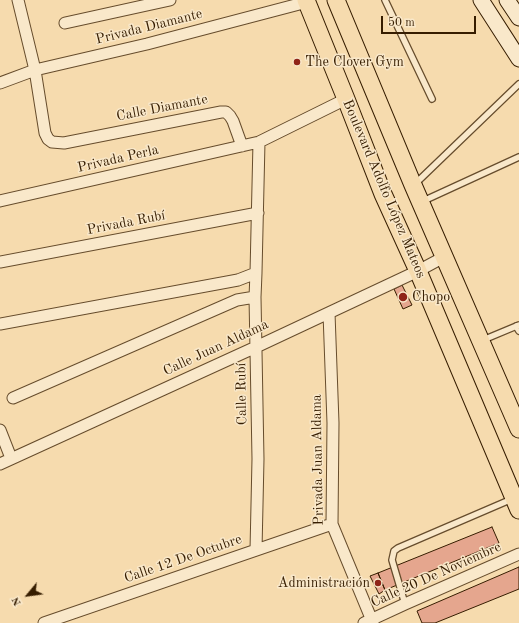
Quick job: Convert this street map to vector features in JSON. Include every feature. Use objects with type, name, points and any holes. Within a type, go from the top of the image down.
[{"type":"main road","name":"Boulevard Adolfo López Mateos","points":[[336,0],[420,202],[519,429]]},
{"type":"main road","points":[[481,0],[519,59]]},
{"type":"main road","points":[[507,0],[519,18]]},
{"type":"main road","name":"Boulevard Adolfo López Mateos","points":[[306,1],[383,194],[418,271],[517,504]]},
{"type":"street","points":[[18,0],[35,70]]},
{"type":"street","points":[[65,23],[170,0]]},
{"type":"street","name":"Privada Diamante","points":[[0,83],[35,70],[147,44],[306,1]]},
{"type":"street","name":"Calle Diamante","points":[[35,70],[45,133],[48,139],[52,142],[64,143],[226,112],[233,121],[242,146]]},
{"type":"street","points":[[242,146],[259,142],[346,99]]},
{"type":"street","name":"Calle Rubí","points":[[256,550],[258,459],[255,297],[259,142]]},
{"type":"street","name":"Privada Perla","points":[[0,201],[242,146]]},
{"type":"street","name":"Privada Rubí","points":[[0,262],[258,213]]},
{"type":"street","name":"Calle Juan Aldama","points":[[0,464],[256,347],[444,258]]},
{"type":"street","points":[[0,324],[238,280],[256,273]]},
{"type":"street","points":[[13,398],[237,300],[255,297]]},
{"type":"street","name":"Privada Juan Aldama","points":[[329,313],[332,423],[332,524],[369,622]]},
{"type":"street","points":[[0,430],[11,458]]},
{"type":"street","name":"Calle 12 De Octubre","points":[[44,623],[332,524]]},
{"type":"street","name":"Calle 20 De Noviembre","points":[[369,622],[405,604],[519,554]]},
{"type":"lane","points":[[385,0],[432,99]]},
{"type":"lane","points":[[413,185],[519,84]]},
{"type":"lane","points":[[420,202],[519,157]]},
{"type":"lane","points":[[480,341],[518,327]]},
{"type":"lane","points":[[405,604],[392,560],[394,551],[398,548],[517,504]]},
{"type":"building","name":"Chopo","points":[[402,285],[412,305],[403,309],[394,289]]},
{"type":"building","points":[[492,527],[499,543],[385,590],[378,573]]},
{"type":"building","points":[[519,567],[519,589],[435,623],[422,623],[417,611]]},
{"type":"building","name":"Administración","points":[[378,573],[385,590],[379,594],[370,576]]},
{"type":"place","name":"The Clover Gym","points":[[297,62]]},
{"type":"place","name":"Chopo","points":[[403,297]]},
{"type":"place","name":"Administración","points":[[378,583]]}]
